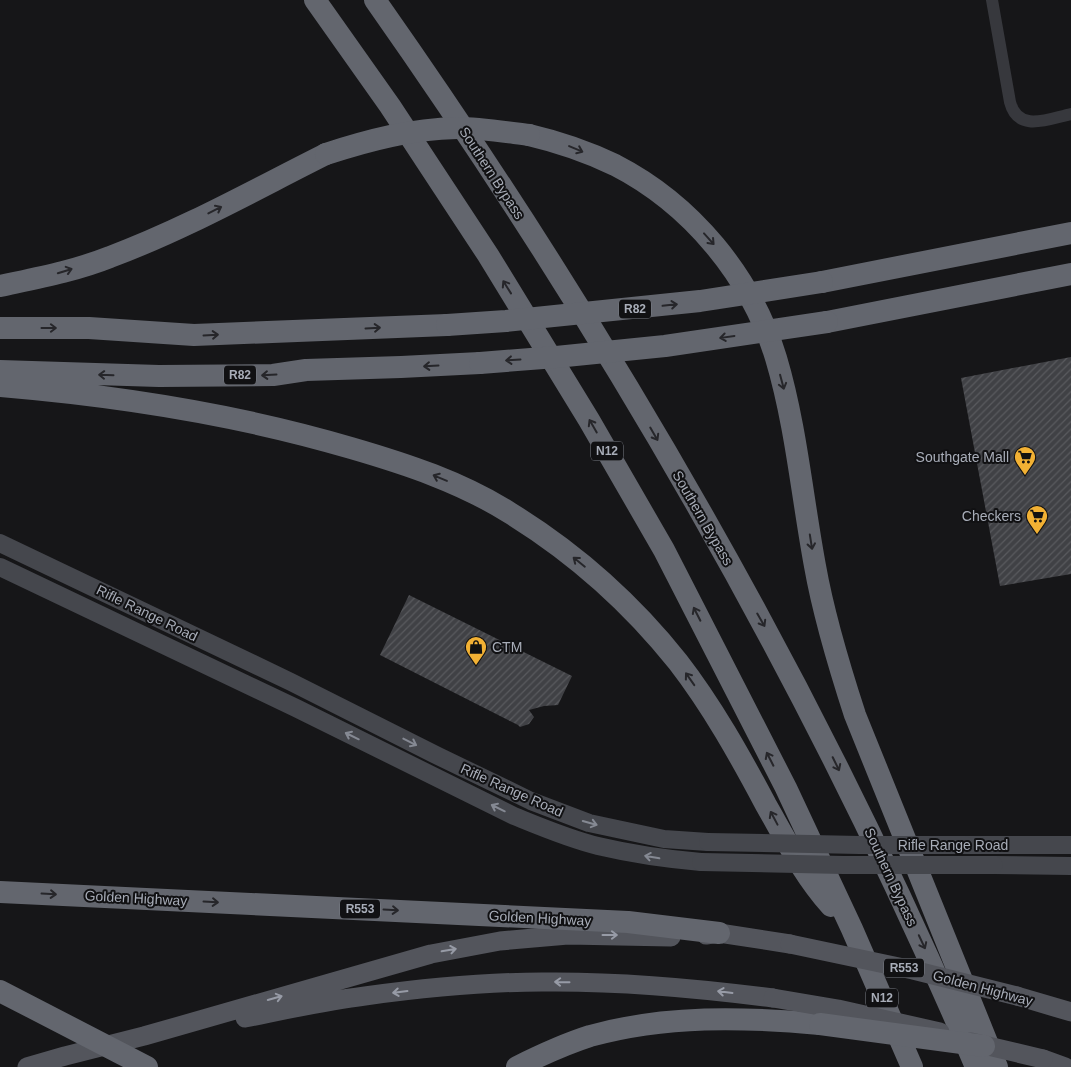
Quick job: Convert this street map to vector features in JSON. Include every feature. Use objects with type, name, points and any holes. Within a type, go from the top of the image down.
[{"type":"highway","name":"N12","points":[[315,0],[390,106],[482,247],[603,444],[681,584],[786,788],[852,929],[912,1067]]},
{"type":"highway","name":"Southern Bypass","points":[[375,0],[443,97],[575,302],[626,386],[763,624],[826,744],[894,881],[976,1067]]},
{"type":"highway","points":[[0,286],[49,276],[100,261],[167,234],[326,154],[362,142],[419,130],[485,129],[529,135],[568,146],[615,166],[656,191],[677,207],[719,250],[740,280],[757,308],[776,357],[785,394],[815,567],[842,677],[870,752],[996,1067]]},
{"type":"highway","name":"R82","points":[[0,328],[88,328],[194,335],[506,321],[664,305],[822,282],[1071,233]]},
{"type":"highway","name":"R82","points":[[0,371],[160,376],[273,375],[306,370],[401,368],[556,357],[665,346],[827,322],[1071,274]]},
{"type":"highway","points":[[0,386],[70,392],[145,402],[229,416],[314,437],[407,464],[474,493],[509,512],[555,543],[595,575],[623,600],[680,664],[720,725],[806,875],[852,929]]},
{"type":"highway","name":"Golden Highway","points":[[0,892],[628,922],[719,932]]},
{"type":"highway","points":[[0,991],[147,1067]]},
{"type":"highway","points":[[517,1067],[553,1050],[590,1036],[669,1021],[733,1018],[820,1024],[984,1046]]},
{"type":"main road","name":"Rifle Range Road","points":[[0,542],[277,675],[531,801],[588,823],[664,839],[708,842],[1071,845]]},
{"type":"main road","name":"Rifle Range Road","points":[[0,567],[296,708],[514,816],[549,830],[596,845],[655,858],[701,862],[1071,866]]},
{"type":"main road","name":"Golden Highway","points":[[719,932],[790,944],[913,970],[1017,996],[1071,1012]]},
{"type":"main road","points":[[27,1067],[144,1036],[431,954],[500,941],[568,935],[683,938],[719,932]]},
{"type":"main road","points":[[144,1036],[364,996],[433,988],[542,982],[647,985],[702,989],[838,1009],[926,1028],[984,1046],[1043,1059],[1065,1067]]},
{"type":"street","points":[[992,0],[1010,102],[1015,114],[1024,120],[1034,122],[1071,114]]},
{"type":"building","name":"Southgate Mall","points":[[1071,357],[1071,574],[1000,586],[961,378]]},
{"type":"building","name":"CTM","points":[[409,595],[572,676],[558,705],[529,710],[534,717],[529,724],[520,727],[380,655]]},
{"type":"place","name":"Southgate Mall","points":[[1025,476]]},
{"type":"place","name":"Checkers","points":[[1037,535]]},
{"type":"place","name":"CTM","points":[[476,666]]}]
